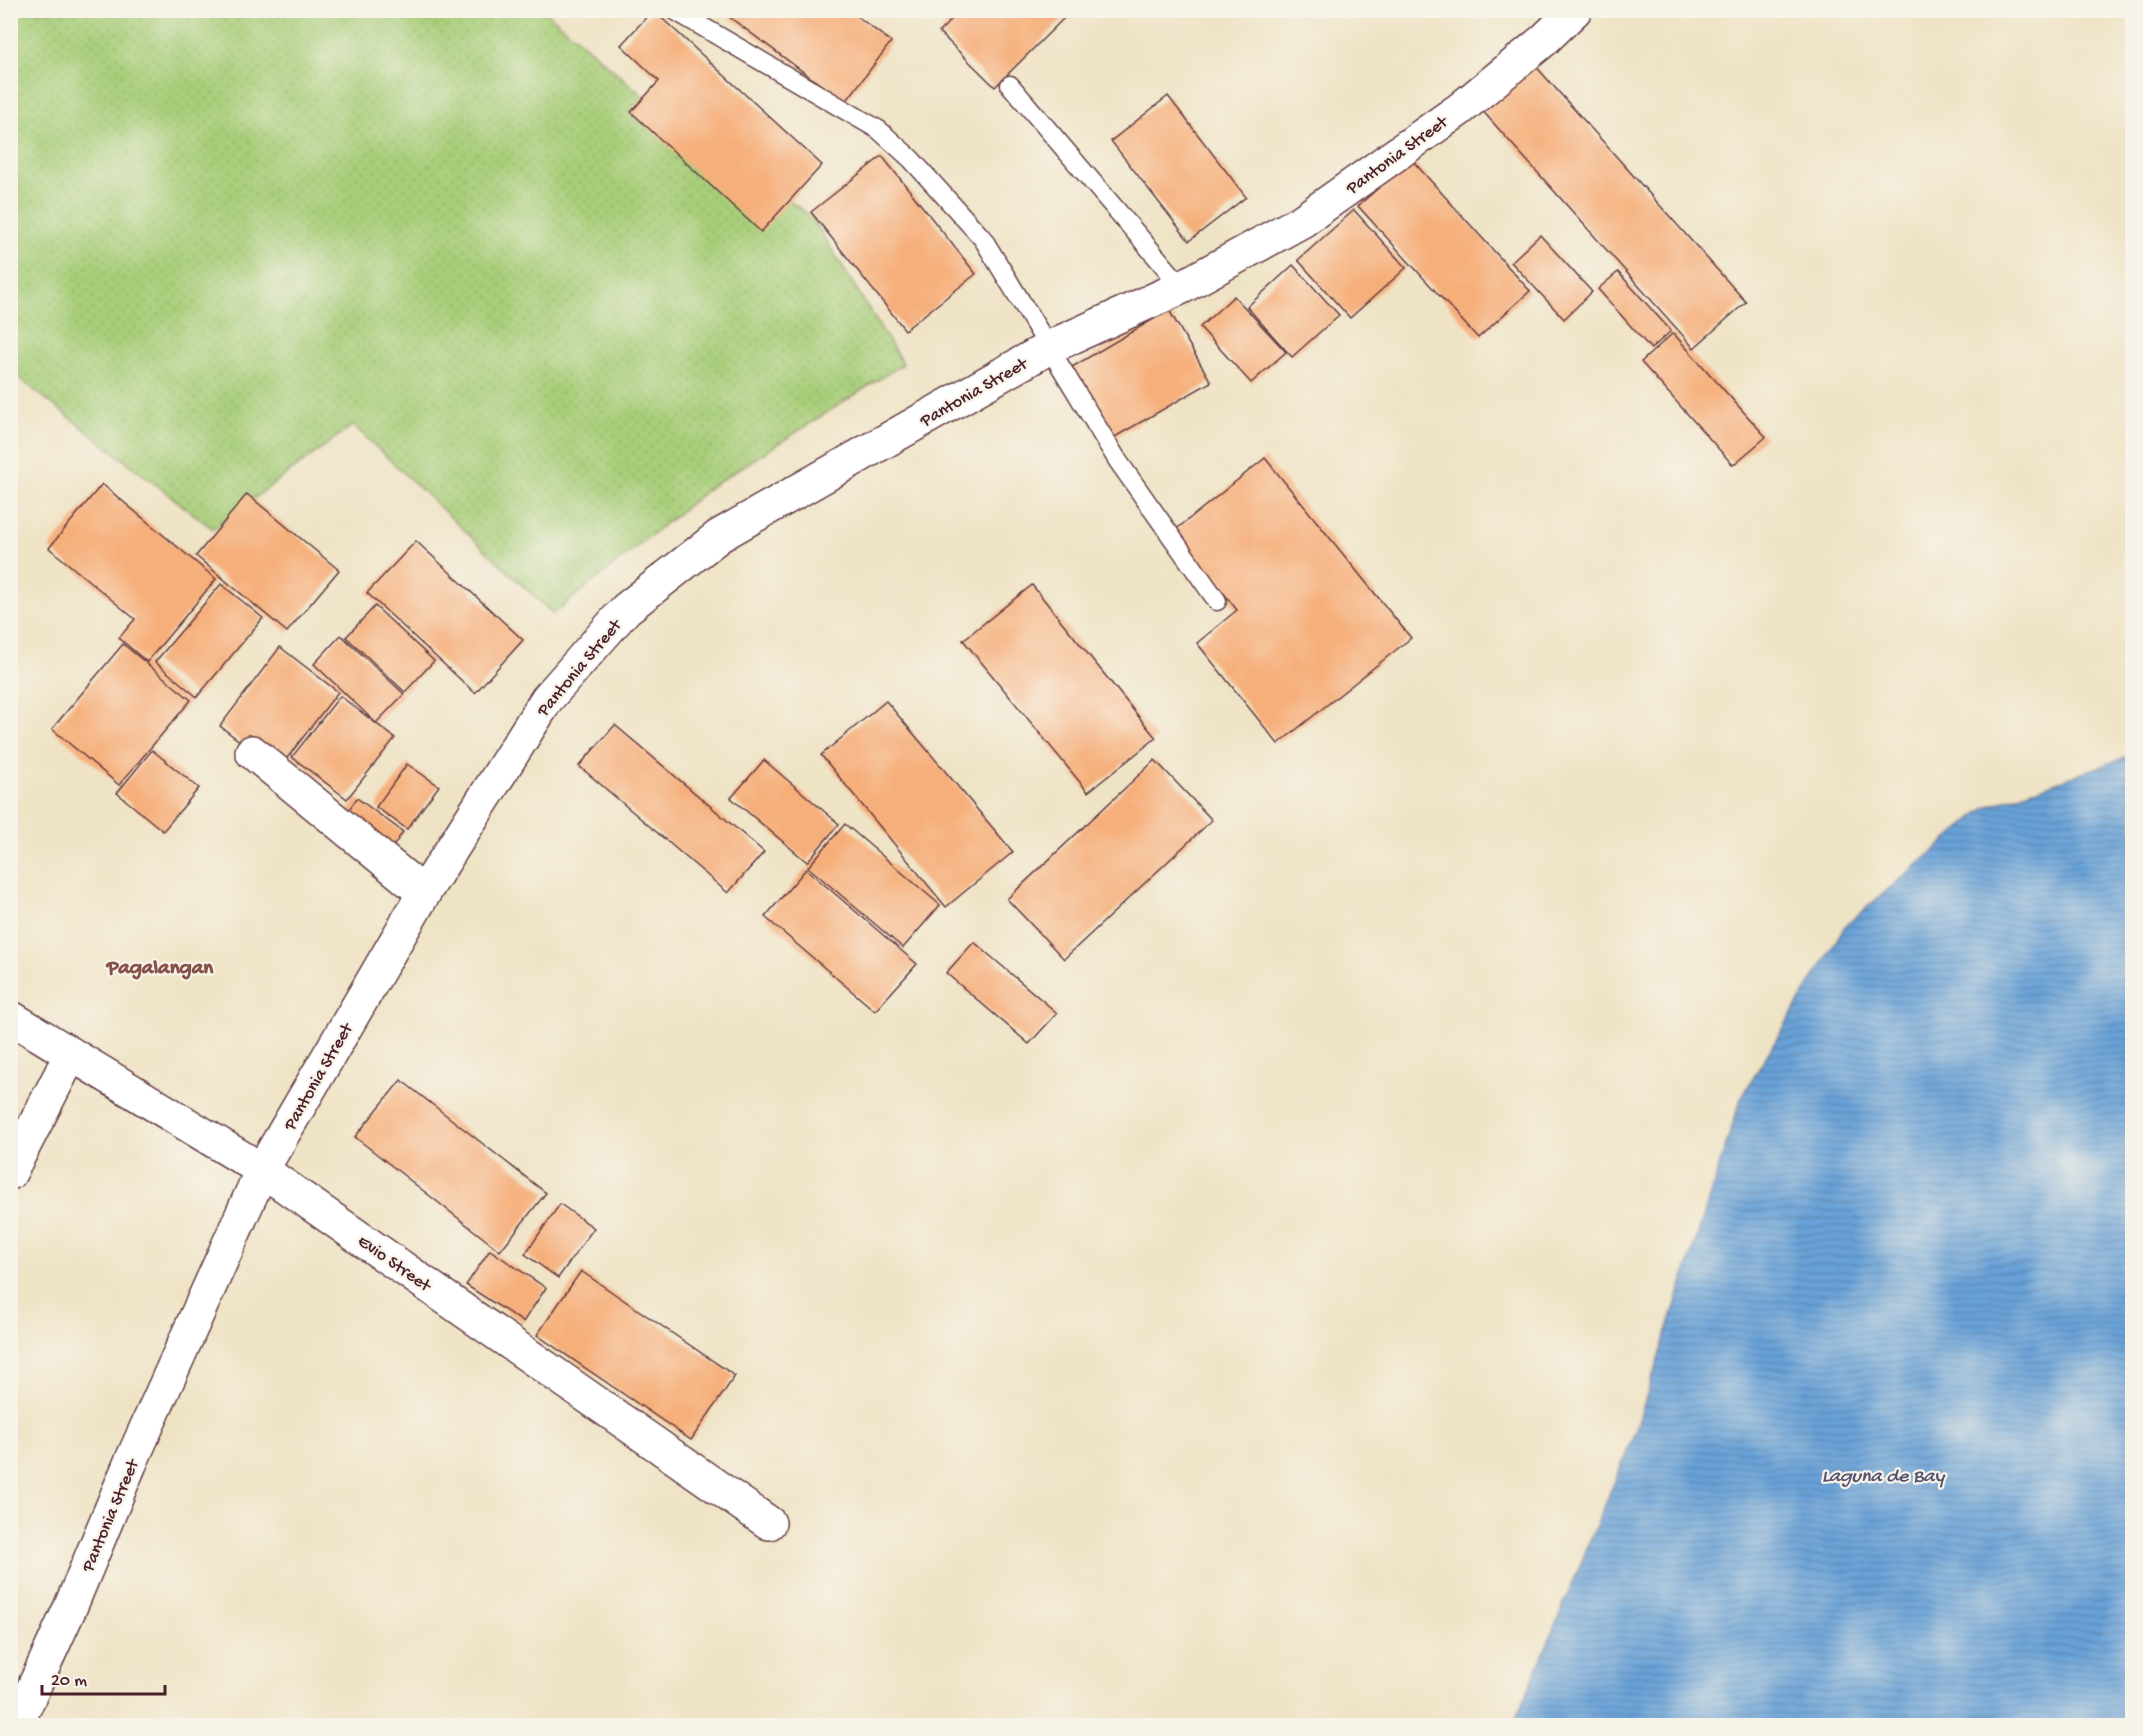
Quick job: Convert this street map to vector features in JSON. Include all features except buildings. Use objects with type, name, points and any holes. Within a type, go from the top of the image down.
[{"type":"street","name":"Pantonia Street","points":[[16,1725],[70,1608],[130,1464],[262,1170],[424,893],[548,699],[626,609],[719,536],[1050,347],[1182,287],[1302,221],[1460,109],[1544,40],[1575,10]]},
{"type":"street","points":[[252,752],[424,893]]},
{"type":"street","name":"Evio Street","points":[[10,1017],[262,1170],[769,1523]]},
{"type":"street","points":[[10,1173],[70,1054]]},
{"type":"lane","points":[[674,10],[879,130],[911,159],[983,239],[1118,461],[1217,601]]},
{"type":"lane","points":[[1010,85],[1182,287]]},
{"type":"green space","points":[[10,11],[545,11],[654,105],[811,216],[903,364],[712,486],[553,614],[353,425],[213,529],[11,372]]},
{"type":"water","name":"Laguna de Bay","points":[[2132,755],[2132,1725],[1514,1725],[1635,1432],[1741,1098],[1845,926],[1986,807]]},
{"type":"district","name":"Pagalangan","points":[[160,966]]}]
